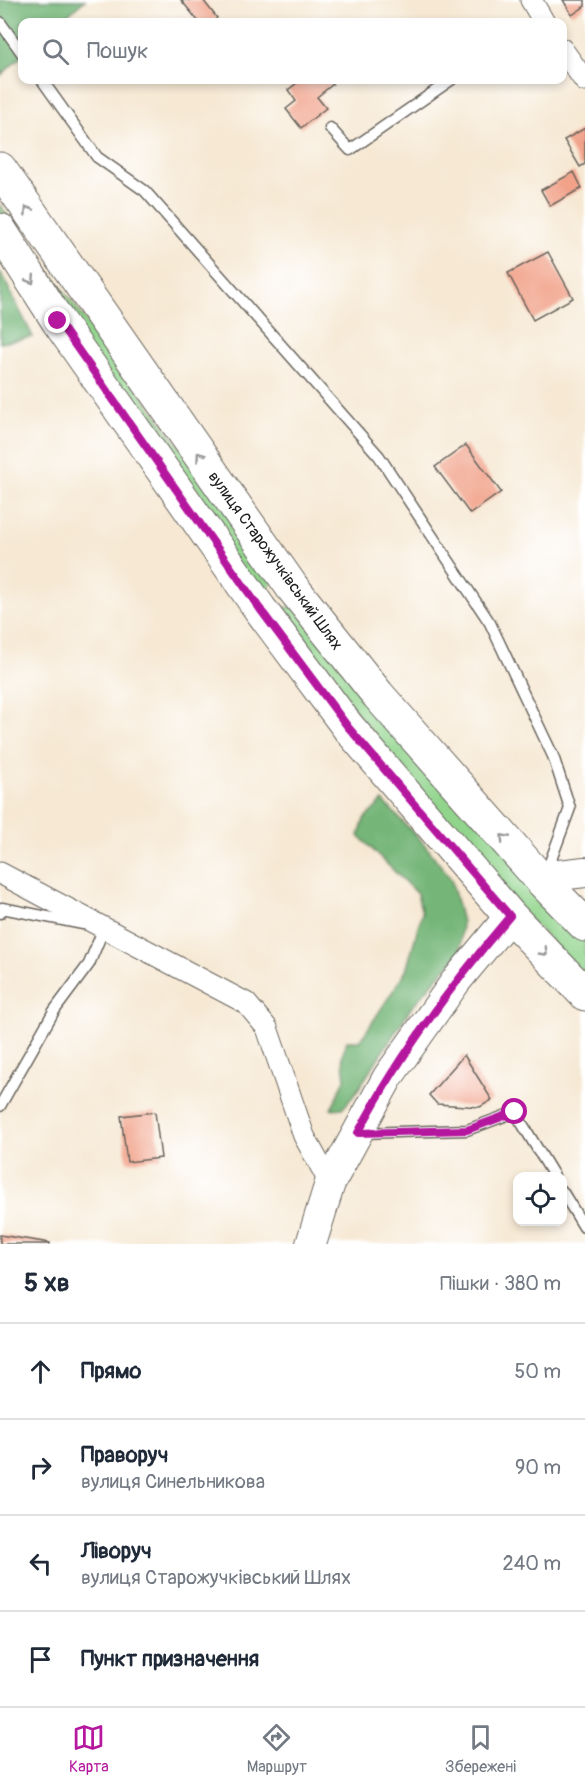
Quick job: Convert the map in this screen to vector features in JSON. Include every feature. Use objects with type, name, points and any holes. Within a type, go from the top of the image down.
[{"type":"main road","name":"вулиця Старожучківський Шлях","points":[[0,169],[292,588],[378,695],[543,882],[585,925]]},
{"type":"main road","points":[[0,231],[58,321],[260,609],[348,727],[510,916],[585,994]]},
{"type":"main road","points":[[260,609],[292,588]]},
{"type":"street","points":[[567,56],[585,81]]},
{"type":"street","points":[[543,882],[559,875],[585,872]]},
{"type":"street","points":[[0,873],[246,1003],[267,1028],[304,1136],[330,1183]]},
{"type":"street","points":[[311,1244],[330,1183],[394,1068],[456,981],[510,916]]},
{"type":"lane","points":[[0,22],[18,47]]},
{"type":"lane","points":[[45,84],[98,157],[145,190],[379,456],[489,622],[553,756],[570,808],[543,882]]},
{"type":"lane","points":[[330,128],[350,150],[445,84]]},
{"type":"lane","points":[[0,909],[104,928],[89,964],[54,1011],[0,1106]]},
{"type":"lane","points":[[358,1133],[467,1130],[515,1112],[552,1172]]},
{"type":"lane","points":[[567,1199],[584,1227]]},
{"type":"green space","points":[[0,0],[85,0],[65,18],[18,18],[18,60],[0,76]]},
{"type":"green space","points":[[0,205],[276,576],[268,589],[254,589],[0,242]]},
{"type":"green space","points":[[0,271],[33,337],[0,343]]},
{"type":"green space","points":[[297,606],[585,940],[585,976],[521,910],[277,617],[284,608]]},
{"type":"green space","points":[[383,801],[425,845],[451,879],[462,922],[460,952],[411,1008],[355,1094],[343,1108],[331,1109],[345,1079],[342,1055],[347,1041],[360,1041],[406,971],[422,913],[417,894],[359,836],[364,819]]},
{"type":"building","points":[[181,0],[203,0],[217,18],[196,18]]},
{"type":"building","points":[[563,0],[585,0],[585,6],[572,15]]},
{"type":"building","points":[[296,84],[333,84],[317,97],[326,108],[301,128],[286,109],[296,101],[288,90]]},
{"type":"building","points":[[585,128],[585,164],[580,167],[564,140]]},
{"type":"building","points":[[574,172],[582,188],[550,206],[541,190]]},
{"type":"building","points":[[548,252],[573,298],[533,320],[508,273]]},
{"type":"building","points":[[466,445],[501,492],[470,514],[435,467]]},
{"type":"building","points":[[464,1055],[492,1100],[480,1107],[437,1104],[429,1095]]},
{"type":"building","points":[[155,1112],[161,1158],[127,1162],[121,1116]]},
{"type":"building","points":[[0,1235],[50,1243],[50,1244],[0,1244]]},
{"type":"route","points":[[58,321],[260,609],[348,727],[510,916],[456,981],[388,1077],[358,1133],[467,1130],[515,1112]]}]
